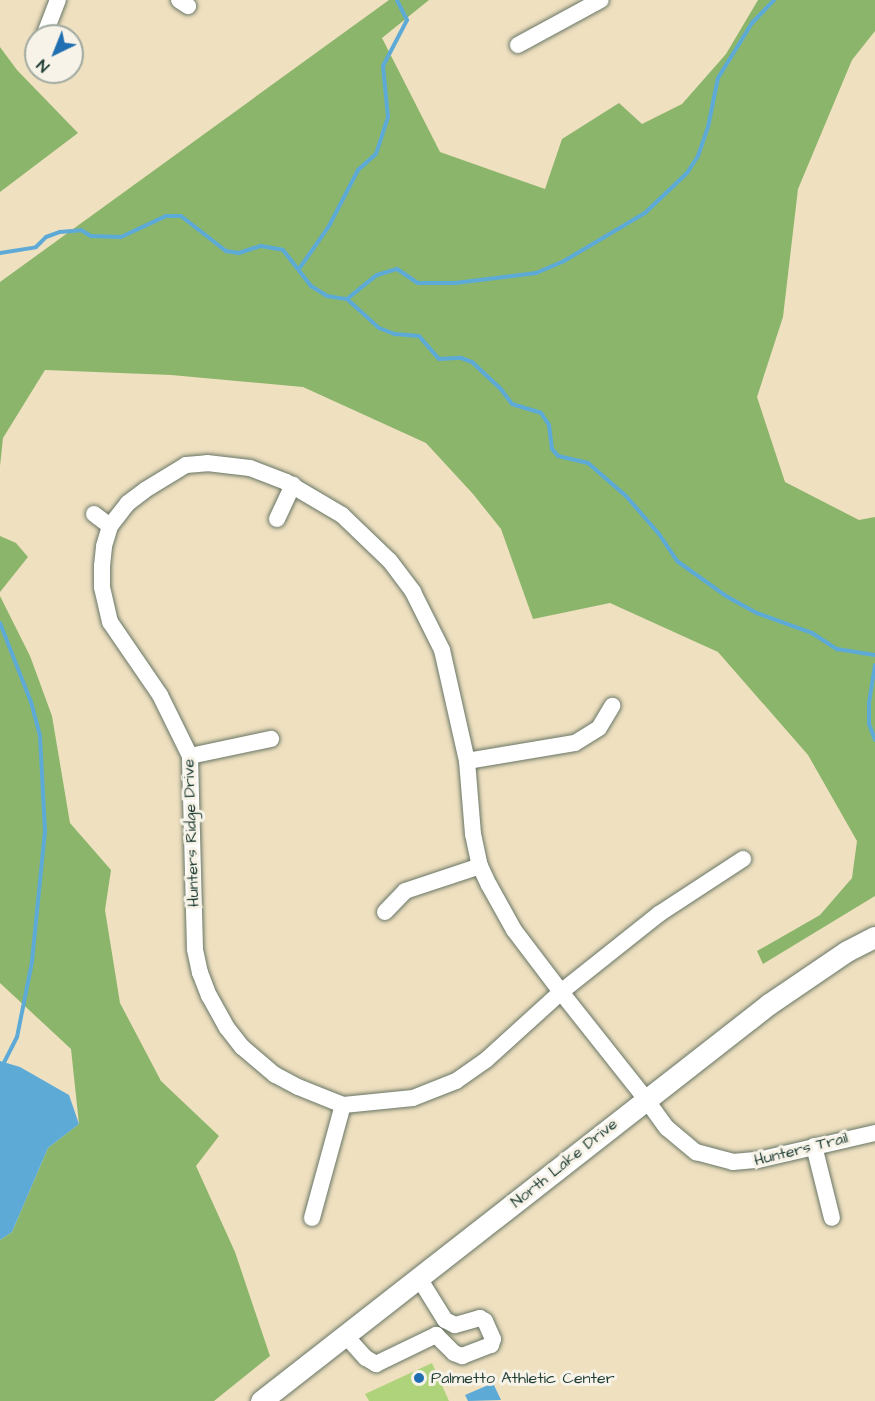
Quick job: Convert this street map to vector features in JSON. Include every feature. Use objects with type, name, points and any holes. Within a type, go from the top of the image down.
[{"type":"main road","name":"North Lake Drive","points":[[261,1401],[645,1098],[769,1004],[847,951],[875,937]]},
{"type":"street","points":[[49,24],[58,0]]},
{"type":"street","points":[[518,45],[601,0]]},
{"type":"street","name":"Hunters Ridge Drive","points":[[645,1098],[561,992],[514,930],[480,866],[468,801],[467,761],[445,659],[427,617],[413,592],[390,561],[361,530],[342,515],[293,485],[250,468],[231,464],[186,465],[128,503],[110,526],[104,546],[102,587],[110,622],[160,695],[190,756],[195,948],[209,996],[227,1028],[261,1064],[297,1087],[343,1105],[412,1098],[456,1081],[486,1060],[561,992],[659,914],[743,859]]},
{"type":"street","points":[[277,519],[293,485]]},
{"type":"street","points":[[94,514],[110,526]]},
{"type":"street","points":[[467,761],[575,743],[599,728],[612,706]]},
{"type":"street","points":[[190,756],[271,739]]},
{"type":"street","points":[[385,912],[405,891],[480,866]]},
{"type":"street","name":"Hunters Trail","points":[[645,1098],[667,1128],[686,1146],[720,1161],[758,1160],[875,1133]]},
{"type":"street","points":[[312,1218],[343,1105]]},
{"type":"street","points":[[814,1146],[832,1218]]},
{"type":"street","points":[[345,1335],[366,1358],[376,1364],[436,1335],[454,1353],[462,1356],[491,1345],[493,1339],[485,1321],[480,1318],[455,1325],[445,1320],[419,1278]]},
{"type":"green space","points":[[389,0],[429,0],[382,38],[440,152],[545,189],[562,139],[619,103],[642,124],[682,104],[726,54],[758,0],[875,0],[875,31],[852,60],[798,189],[783,317],[757,397],[785,482],[859,520],[875,517],[875,896],[763,964],[757,951],[820,915],[852,878],[857,841],[808,755],[718,652],[610,603],[533,619],[501,529],[473,494],[426,443],[303,387],[171,375],[45,370],[3,438],[0,466],[0,282]]},
{"type":"green space","points":[[0,47],[24,77],[24,84],[31,84],[78,133],[0,192]]},
{"type":"green space","points":[[0,536],[16,543],[28,557],[0,592]]},
{"type":"green space","points":[[0,596],[30,656],[52,716],[70,823],[111,870],[105,910],[120,1003],[161,1081],[219,1136],[196,1166],[235,1252],[270,1356],[214,1401],[0,1401],[0,1240],[12,1232],[48,1148],[79,1124],[71,1049],[0,983]]},
{"type":"green space","name":"Palmetto Athletic Center","points":[[432,1363],[449,1401],[369,1401],[365,1394]]},
{"type":"water","points":[[0,1061],[20,1067],[69,1095],[79,1124],[48,1148],[12,1232],[0,1240]]},
{"type":"water","points":[[493,1383],[501,1400],[468,1401],[465,1395]]},
{"type":"waterway","points":[[299,269],[329,226],[358,170],[376,154],[388,117],[383,66],[407,20],[397,0]]},
{"type":"waterway","points":[[347,299],[377,275],[397,269],[418,283],[455,283],[536,273],[564,261],[645,213],[687,173],[698,156],[708,127],[718,78],[752,23],[774,0]]},
{"type":"waterway","points":[[0,253],[36,247],[46,237],[60,232],[81,230],[91,236],[121,237],[166,216],[181,216],[226,251],[239,253],[261,246],[283,250],[311,286],[327,296],[347,299],[379,328],[395,334],[419,336],[439,359],[461,358],[472,362],[500,388],[512,404],[541,413],[549,425],[552,449],[558,456],[588,463],[626,496],[659,534],[677,561],[726,596],[757,613],[812,633],[837,649],[875,655]]},
{"type":"waterway","points":[[0,623],[31,702],[40,736],[45,831],[32,962],[17,1037],[0,1071]]},
{"type":"waterway","points":[[875,665],[869,704],[869,724],[875,740]]},
{"type":"place","name":"Palmetto Athletic Center","points":[[419,1378]]}]
